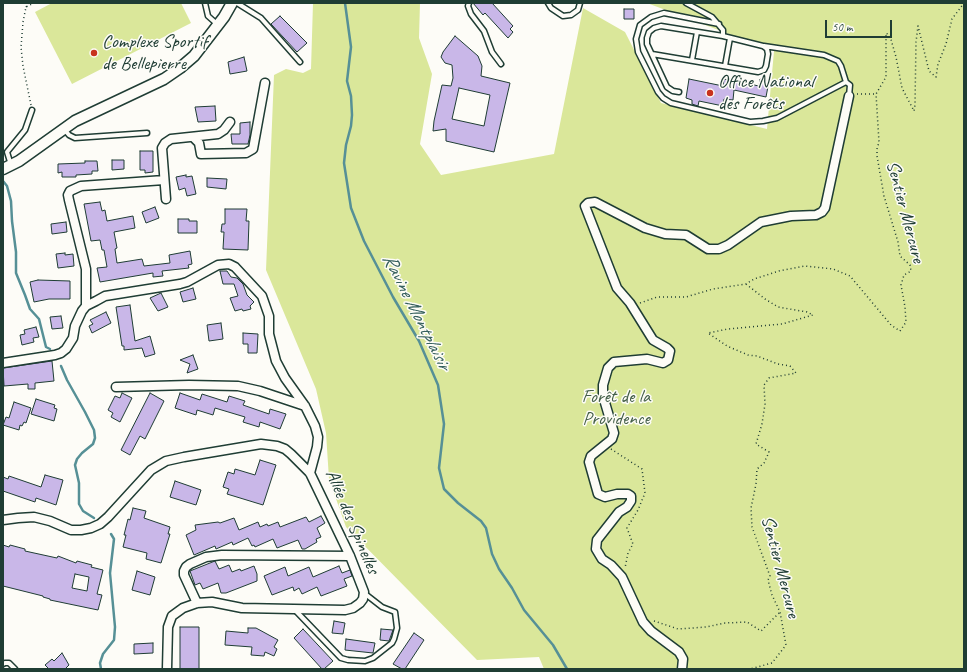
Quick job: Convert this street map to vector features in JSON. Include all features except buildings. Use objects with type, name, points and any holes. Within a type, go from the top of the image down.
[{"type":"street","points":[[7,167],[18,161],[64,128],[164,79],[174,72],[194,56],[218,26],[232,3]]},
{"type":"street","points":[[193,137],[199,143],[201,154],[246,153],[253,149],[265,83]]},
{"type":"street","points":[[682,669],[683,659],[679,652],[650,631],[643,622],[622,576],[611,565],[602,559],[596,549],[597,540],[619,512],[627,507],[631,501],[631,496],[628,494],[617,494],[605,497],[598,494],[589,462],[590,456],[612,439],[614,433],[603,396],[603,385],[608,368],[614,362],[647,359],[663,363],[668,360],[670,351],[653,340],[630,303],[617,288],[585,206],[588,203],[595,202],[645,228],[665,234],[686,236],[708,249],[719,249],[728,245],[762,222],[791,216],[816,215],[822,212],[825,208],[849,96]]},
{"type":"street","points":[[166,199],[162,148],[165,143],[171,139],[218,134],[224,130],[230,122]]},
{"type":"street","points":[[3,363],[61,353],[70,344],[79,316],[86,306],[86,269],[69,200],[68,195],[70,191],[81,186],[164,180]]},
{"type":"street","name":"Allée des Spinelles","points":[[86,306],[105,296],[187,282],[218,265],[229,264],[235,267],[262,296],[270,316],[269,334],[276,361],[285,378],[305,406],[315,426],[318,437],[318,447],[310,474],[350,556],[364,593],[363,599],[360,603],[353,608],[345,610],[242,608],[212,602],[196,603],[183,608],[172,616],[168,627],[167,669]]},
{"type":"street","points":[[116,387],[189,385],[238,386],[260,391],[305,406]]},
{"type":"street","points":[[3,520],[34,517],[50,521],[71,530],[91,528],[100,524],[108,517],[151,470],[166,461],[261,444],[273,445],[285,449],[310,474]]},
{"type":"street","points":[[196,603],[184,575],[184,571],[190,564],[206,557],[218,555],[350,556]]},
{"type":"lane","points":[[205,3],[208,16],[218,26]]},
{"type":"lane","points":[[237,3],[261,18],[300,62]]},
{"type":"lane","points":[[469,3],[468,6],[471,14],[484,31],[492,52],[501,64]]},
{"type":"lane","points":[[548,3],[551,8],[563,16],[571,15],[578,10],[580,3]]},
{"type":"lane","points":[[686,3],[712,17],[723,30],[723,36]]},
{"type":"lane","points":[[719,24],[664,13],[651,17],[640,25],[636,39],[638,52],[658,92],[663,98],[671,103],[750,122],[763,121],[777,118],[846,82]]},
{"type":"lane","points":[[679,92],[673,91],[667,87],[647,44],[649,32],[654,28],[661,26],[723,36],[763,46],[824,55],[838,61],[846,82],[850,85],[849,96]]},
{"type":"lane","points":[[692,60],[697,32]]},
{"type":"lane","points":[[725,66],[730,38]]},
{"type":"lane","points":[[652,54],[758,72],[764,70],[766,66],[768,54],[767,49],[763,46]]},
{"type":"lane","points":[[7,167],[7,152],[25,130],[32,110]]},
{"type":"lane","points":[[64,128],[69,135],[75,138],[146,133]]},
{"type":"lane","points":[[293,609],[341,658],[365,661],[373,658],[392,643],[397,628],[395,612],[382,607],[364,593]]},
{"type":"lane","points":[[3,664],[9,663],[15,669]]},
{"type":"path","points":[[29,3],[26,7],[22,22],[22,47],[23,66],[32,110]]},
{"type":"path","points":[[26,7],[34,3]]},
{"type":"path","points":[[849,96],[859,93],[876,94],[886,77],[886,33],[890,36],[902,88],[914,111],[916,42],[918,26],[929,71],[936,77],[938,64],[946,44],[952,19],[964,3]]},
{"type":"path","name":"Sentier Mercure","points":[[750,669],[772,663],[786,645],[780,612],[772,595],[768,580],[770,576],[752,527],[751,508],[756,484],[757,469],[764,463],[769,452],[756,444],[762,424],[765,404],[764,385],[769,378],[796,373],[790,366],[778,364],[727,346],[708,333],[728,328],[782,324],[813,315],[807,312],[778,307],[746,284],[754,279],[779,271],[805,266],[833,269],[850,276],[891,325],[900,331],[906,322],[901,285],[904,275],[910,271],[910,265],[900,256],[898,242],[884,196],[877,156],[877,149],[880,142],[876,94]]},
{"type":"path","points":[[630,303],[643,303],[656,297],[686,296],[713,289],[746,284]]},
{"type":"path","points":[[643,622],[650,620],[678,629],[706,627],[725,623],[747,622],[761,631],[780,612]]},
{"type":"green space","name":"Complexe Sportif de Bellepierre","points":[[52,3],[181,3],[191,23],[72,84],[35,12]]},
{"type":"green space","name":"Forêt de la Providence","points":[[313,3],[420,3],[419,38],[432,74],[420,144],[441,175],[554,154],[583,8],[625,32],[661,103],[767,129],[774,51],[647,3],[964,3],[964,669],[544,669],[539,657],[477,660],[346,527],[329,479],[326,433],[316,389],[266,270],[274,75],[286,69],[303,73],[311,69]]},
{"type":"waterway","name":"Ravine Montplaisir","points":[[345,3],[351,47],[347,81],[351,96],[352,115],[344,163],[351,208],[364,241],[393,297],[419,341],[438,385],[444,424],[439,468],[444,489],[458,503],[481,521],[486,528],[492,554],[499,569],[512,588],[524,610],[553,645],[567,669]]},
{"type":"waterway","points":[[3,181],[7,186],[11,201],[16,252],[16,273],[30,309],[39,319],[46,347],[50,349]]},
{"type":"waterway","points":[[61,366],[94,430],[95,438],[93,444],[82,453],[77,459],[75,465],[79,483],[79,504],[83,511],[94,518]]},
{"type":"waterway","points":[[101,669],[100,663],[103,654],[114,640],[115,627],[110,573],[114,539],[111,534]]},
{"type":"place","name":"Complexe Sportif de Bellepierre","points":[[94,53]]},
{"type":"place","name":"Office National des Forêts","points":[[710,93]]}]
